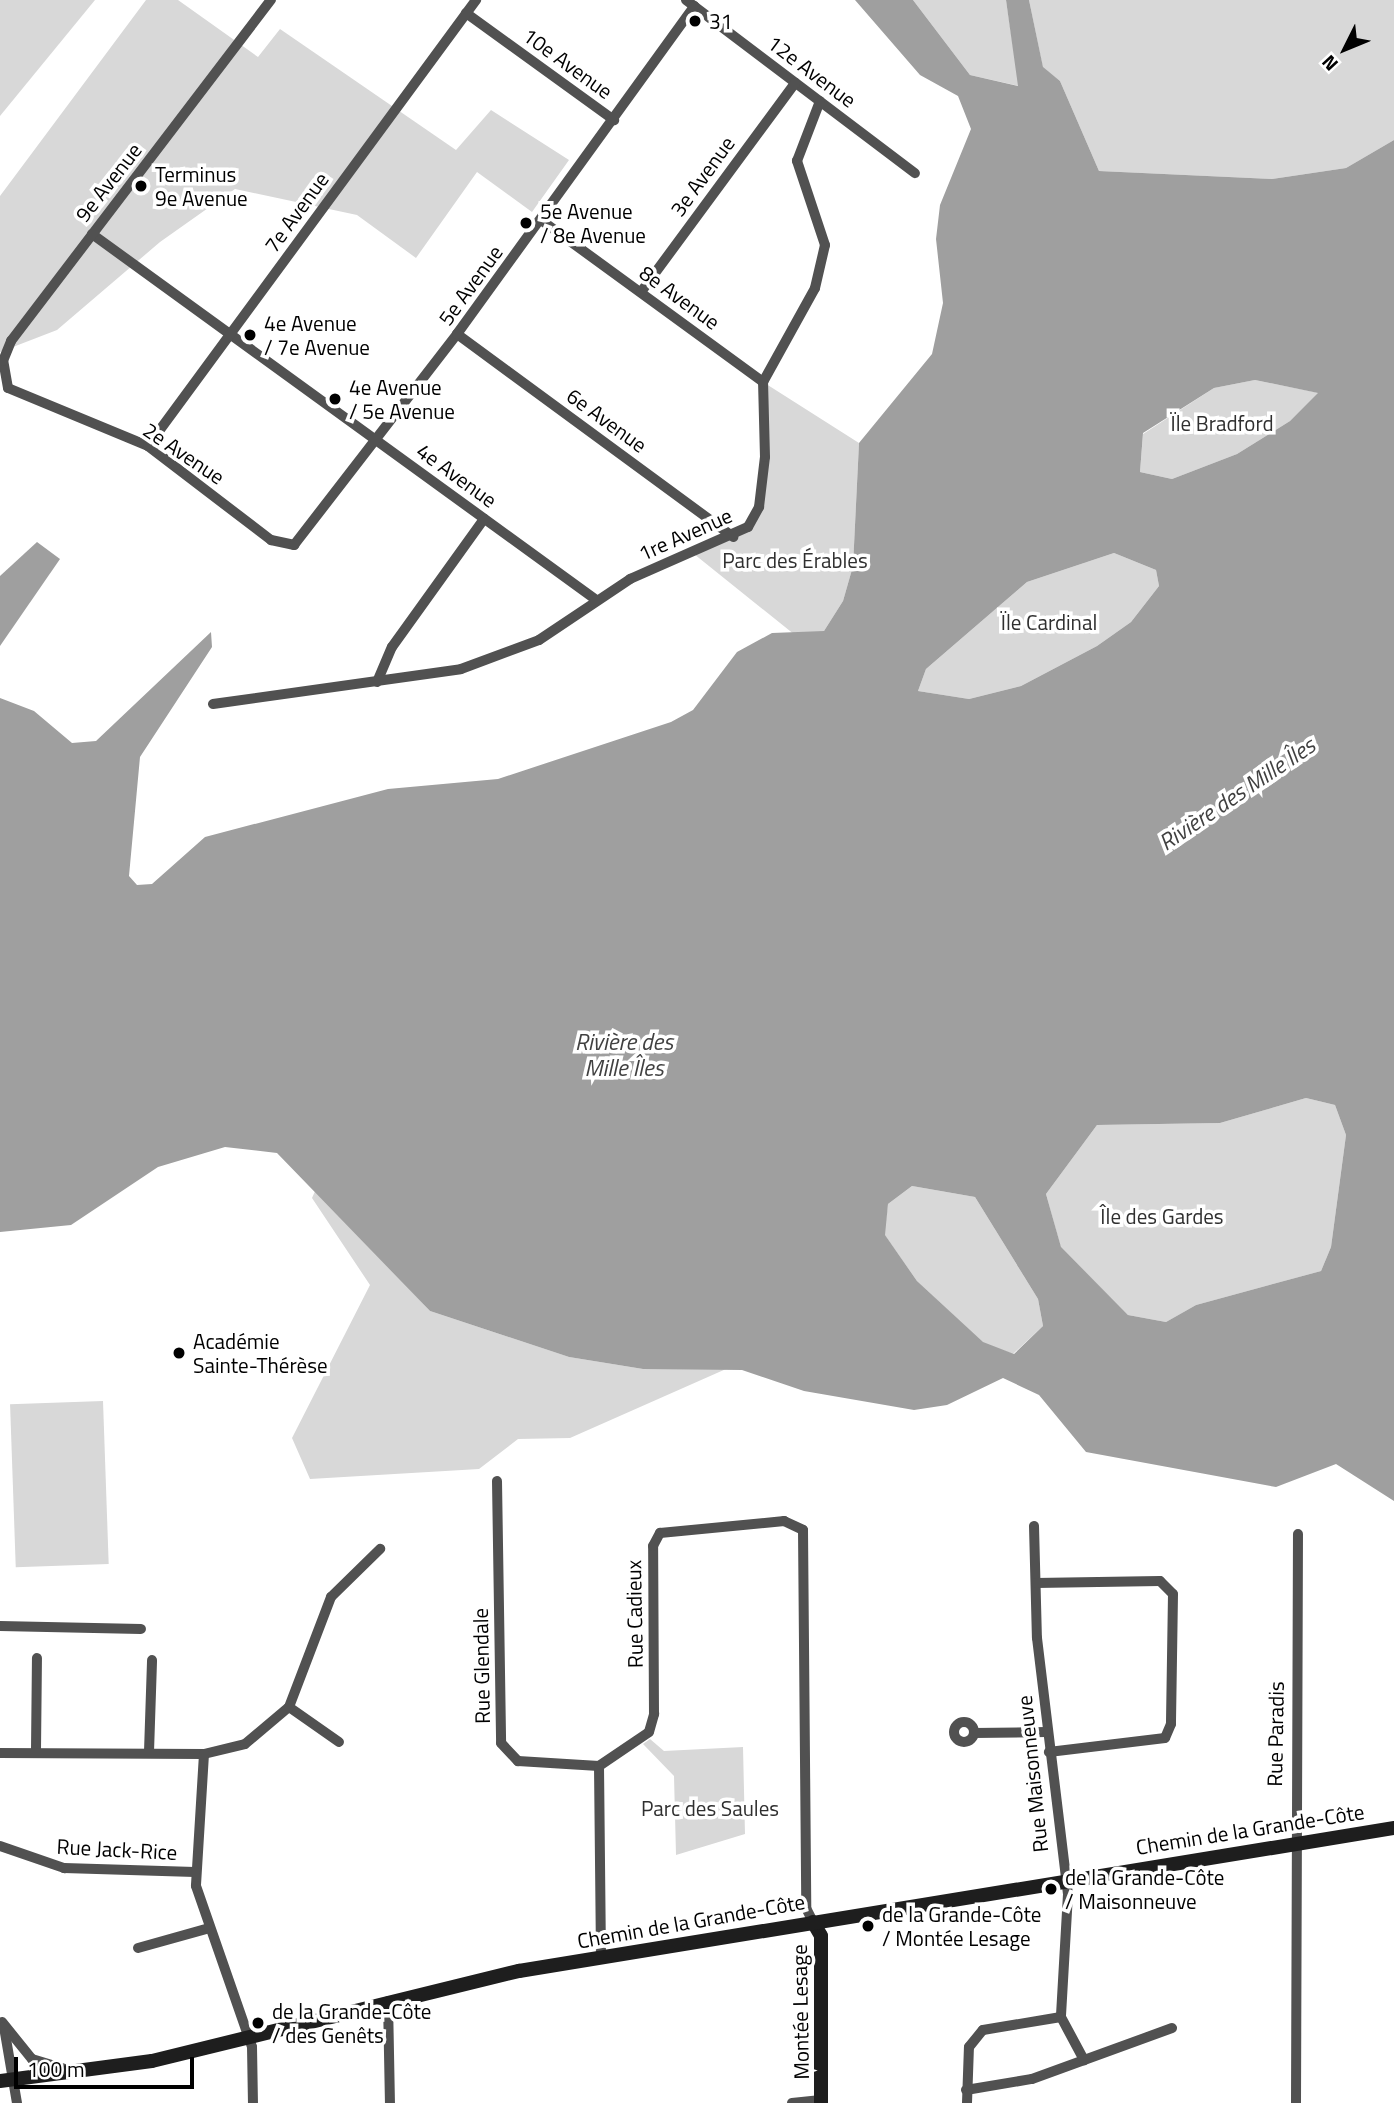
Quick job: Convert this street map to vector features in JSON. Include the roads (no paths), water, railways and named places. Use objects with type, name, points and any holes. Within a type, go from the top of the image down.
[{"type":"main road","name":"Chemin de la Grande-Côte","points":[[7,2081],[82,2074],[247,2037],[388,2001],[601,1957],[1065,1879],[1394,1828]]},
{"type":"main road","name":"Montée Lesage","points":[[813,1922],[821,1936],[821,2102]]},
{"type":"street","name":"9e Avenue","points":[[4,391],[3,361],[11,341],[271,0]]},
{"type":"street","name":"7e Avenue","points":[[148,446],[476,0]]},
{"type":"street","name":"12e Avenue","points":[[690,3],[915,173]]},
{"type":"street","name":"5e Avenue","points":[[294,545],[378,441],[541,220],[614,120],[690,3]]},
{"type":"street","name":"10e Avenue","points":[[466,13],[614,120]]},
{"type":"street","name":"3e Avenue","points":[[641,292],[795,83]]},
{"type":"street","name":"1re Avenue","points":[[213,704],[461,669],[526,645],[595,599],[733,537],[759,507],[763,382],[815,288],[825,245],[797,161],[820,101]]},
{"type":"street","name":"8e Avenue","points":[[541,220],[763,382]]},
{"type":"street","name":"4e Avenue","points":[[92,234],[595,599]]},
{"type":"street","name":"6e Avenue","points":[[457,334],[733,537]]},
{"type":"street","name":"2e Avenue","points":[[4,391],[148,446],[271,540],[294,545]]},
{"type":"street","points":[[377,682],[392,647],[484,519]]},
{"type":"street","name":"Rue Glendale","points":[[498,1481],[502,1746],[518,1760],[599,1766]]},
{"type":"street","name":"Rue Cadieux","points":[[599,1766],[642,1739],[653,1720],[657,1536],[673,1527],[798,1525],[805,1541],[806,1908],[813,1922]]},
{"type":"street","name":"Rue Maisonneuve","points":[[1034,1526],[1047,1732],[1065,1879],[1061,2017],[1084,2060]]},
{"type":"street","name":"Rue Paradis","points":[[1296,2103],[1294,1844],[1298,1534]]},
{"type":"street","points":[[0,1753],[36,1750],[204,1754],[245,1744],[289,1707],[329,1601],[380,1549]]},
{"type":"street","points":[[1036,1583],[1160,1581],[1172,1594],[1171,1724],[1165,1738],[1049,1752]]},
{"type":"street","points":[[0,1626],[141,1629]]},
{"type":"street","points":[[36,1750],[37,1658]]},
{"type":"street","points":[[149,1752],[152,1660]]},
{"type":"street","points":[[289,1707],[339,1742]]},
{"type":"street","points":[[974,1733],[1047,1732]]},
{"type":"street","points":[[204,1754],[195,1872],[206,1929],[247,2037],[253,2103]]},
{"type":"street","points":[[599,1766],[601,1957]]},
{"type":"street","name":"Rue Jack-Rice","points":[[0,1846],[64,1868],[195,1872]]},
{"type":"street","points":[[138,1948],[206,1929]]},
{"type":"street","points":[[388,2001],[390,2103]]},
{"type":"street","points":[[967,2103],[969,2047],[976,2034],[1061,2017]]},
{"type":"street","points":[[1,2020],[32,2059],[82,2074]]},
{"type":"street","points":[[1,2020],[7,2081],[17,2103]]},
{"type":"street","points":[[967,2090],[1012,2084],[1172,2028]]},
{"type":"street","points":[[792,2103],[821,2102]]},
{"type":"water","name":"Rivière des Mille Îles","points":[[855,0],[913,0],[970,75],[1018,86],[1006,0],[1029,0],[1043,67],[1060,81],[1099,171],[1272,179],[1346,168],[1394,140],[1394,1501],[1336,1464],[1276,1487],[1086,1452],[1039,1395],[1003,1378],[947,1405],[914,1410],[804,1391],[742,1370],[643,1369],[569,1357],[430,1311],[277,1153],[225,1147],[158,1167],[71,1225],[0,1232],[0,698],[34,711],[72,743],[96,741],[211,632],[212,647],[140,757],[129,876],[137,885],[152,884],[205,837],[388,789],[498,779],[671,722],[693,710],[737,652],[772,633],[824,631],[843,601],[853,566],[859,443],[932,354],[943,303],[936,239],[940,205],[971,129],[958,96],[920,75]],"holes":[[[1255,380],[1318,393],[1290,421],[1237,454],[1172,479],[1140,472],[1143,433],[1214,388]],[[1114,553],[1156,570],[1159,586],[1131,622],[1097,646],[1021,686],[969,699],[918,691],[926,669],[1027,582]],[[1306,1098],[1335,1105],[1346,1135],[1331,1247],[1321,1271],[1196,1305],[1166,1322],[1128,1315],[1061,1247],[1046,1194],[1097,1125],[1220,1123]],[[912,1186],[975,1197],[1038,1299],[1043,1326],[1014,1354],[983,1342],[917,1281],[885,1235],[888,1204]]]},
{"type":"water","points":[[37,542],[60,559],[0,646],[0,576]]},
{"type":"place","name":"31","points":[[695,21]]},
{"type":"place","name":"Terminus 9e Avenue","points":[[141,186]]},
{"type":"place","name":"5e Avenue / 8e Avenue","points":[[526,223]]},
{"type":"place","name":"4e Avenue / 7e Avenue","points":[[250,335]]},
{"type":"place","name":"4e Avenue / 5e Avenue","points":[[335,399]]},
{"type":"place","name":"Académie Sainte-Thérèse","points":[[179,1353]]},
{"type":"place","name":"de la Grande-Côte / Maisonneuve","points":[[1051,1889]]},
{"type":"place","name":"de la Grande-Côte / Montée Lesage","points":[[868,1926]]},
{"type":"place","name":"de la Grande-Côte / des Genêts","points":[[258,2023]]},
{"type":"park label","name":"Ïle Bradford","points":[[1222,423]]},
{"type":"park label","name":"Parc des Érables","points":[[795,560]]},
{"type":"park label","name":"Ïle Cardinal","points":[[1049,622]]},
{"type":"park label","name":"Île des Gardes","points":[[1162,1216]]},
{"type":"park label","name":"Parc des Saules","points":[[710,1808]]}]
